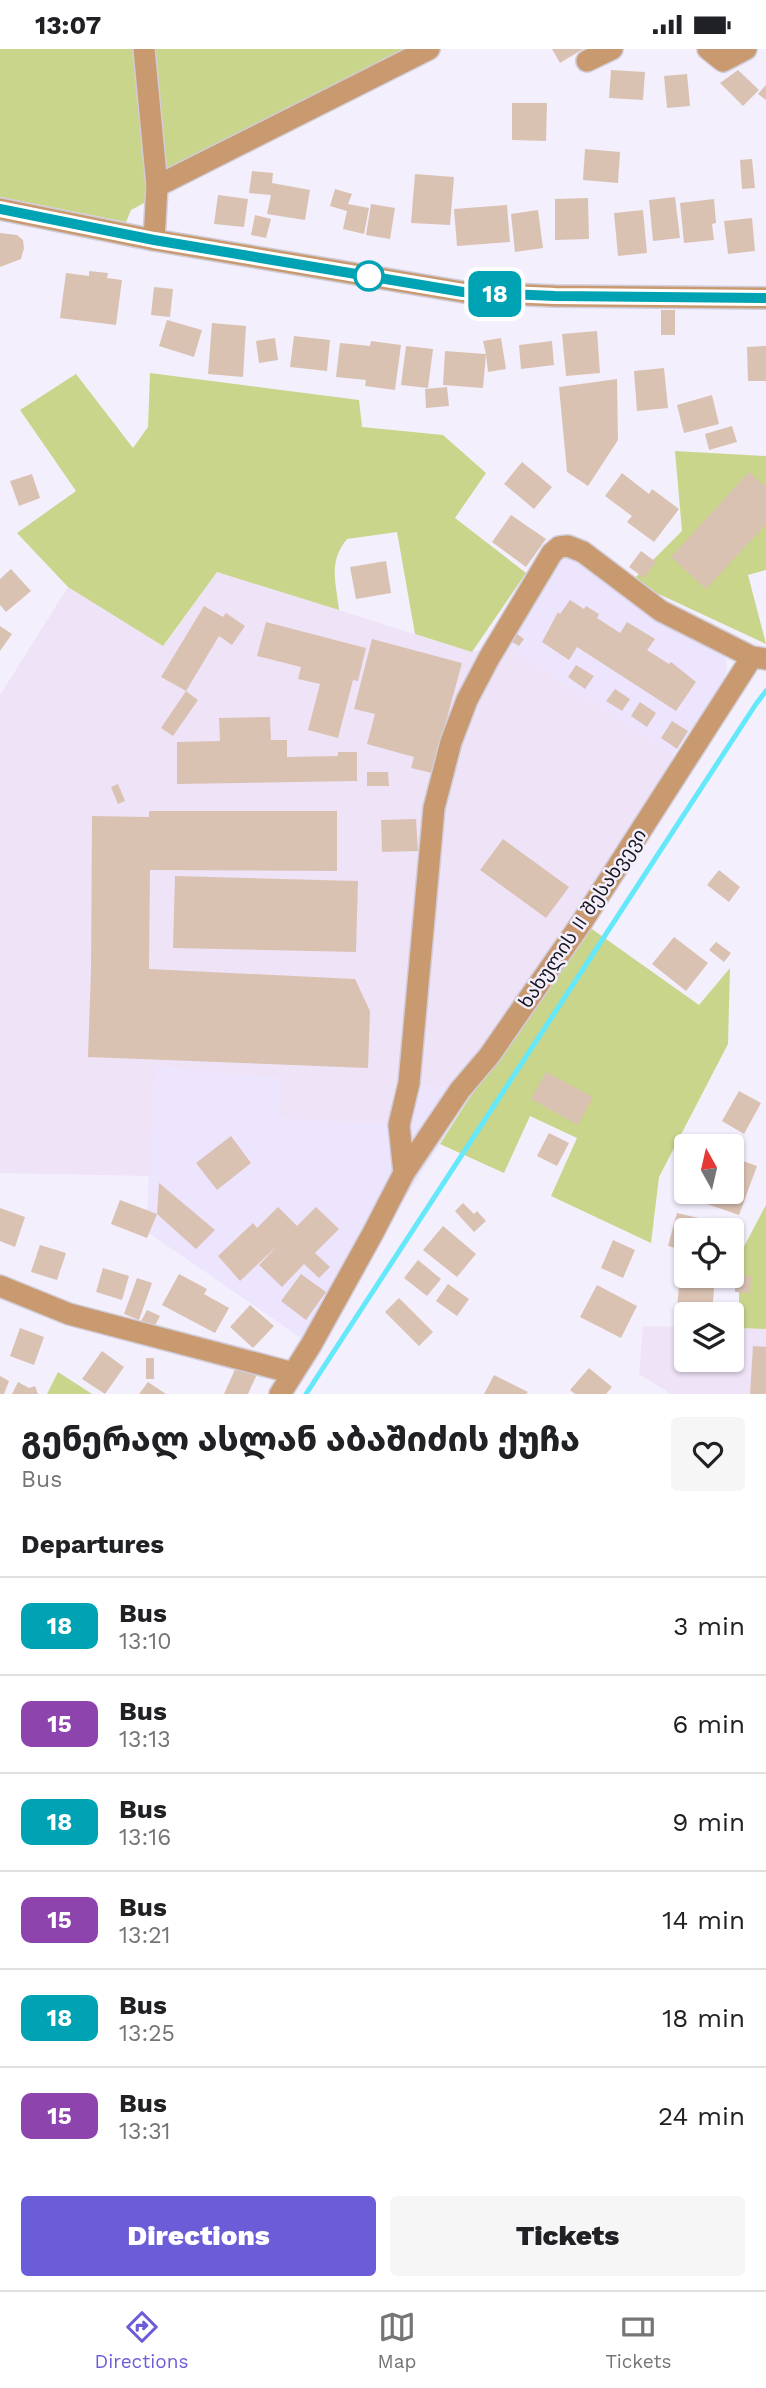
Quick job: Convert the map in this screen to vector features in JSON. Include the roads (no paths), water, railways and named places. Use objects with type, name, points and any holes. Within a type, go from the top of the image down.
[{"type":"street","points":[[144,49],[157,186],[154,240]]},
{"type":"street","points":[[157,186],[429,49]]},
{"type":"street","points":[[587,61],[612,49]]},
{"type":"street","points":[[708,49],[723,61],[746,49]]},
{"type":"street","points":[[0,209],[154,240],[463,292],[555,296],[766,298]]},
{"type":"street","points":[[404,1173],[399,1125],[409,1083],[434,809],[451,742],[467,700],[552,553],[559,547],[568,546],[583,552],[661,611],[759,658]]},
{"type":"street","name":"ხახულის II შესახვევი","points":[[279,1394],[373,1233],[404,1173],[460,1090],[489,1056],[582,922],[759,658]]},
{"type":"street","points":[[0,1286],[69,1314],[293,1373]]},
{"type":"waterway","points":[[306,1394],[766,691]]}]
